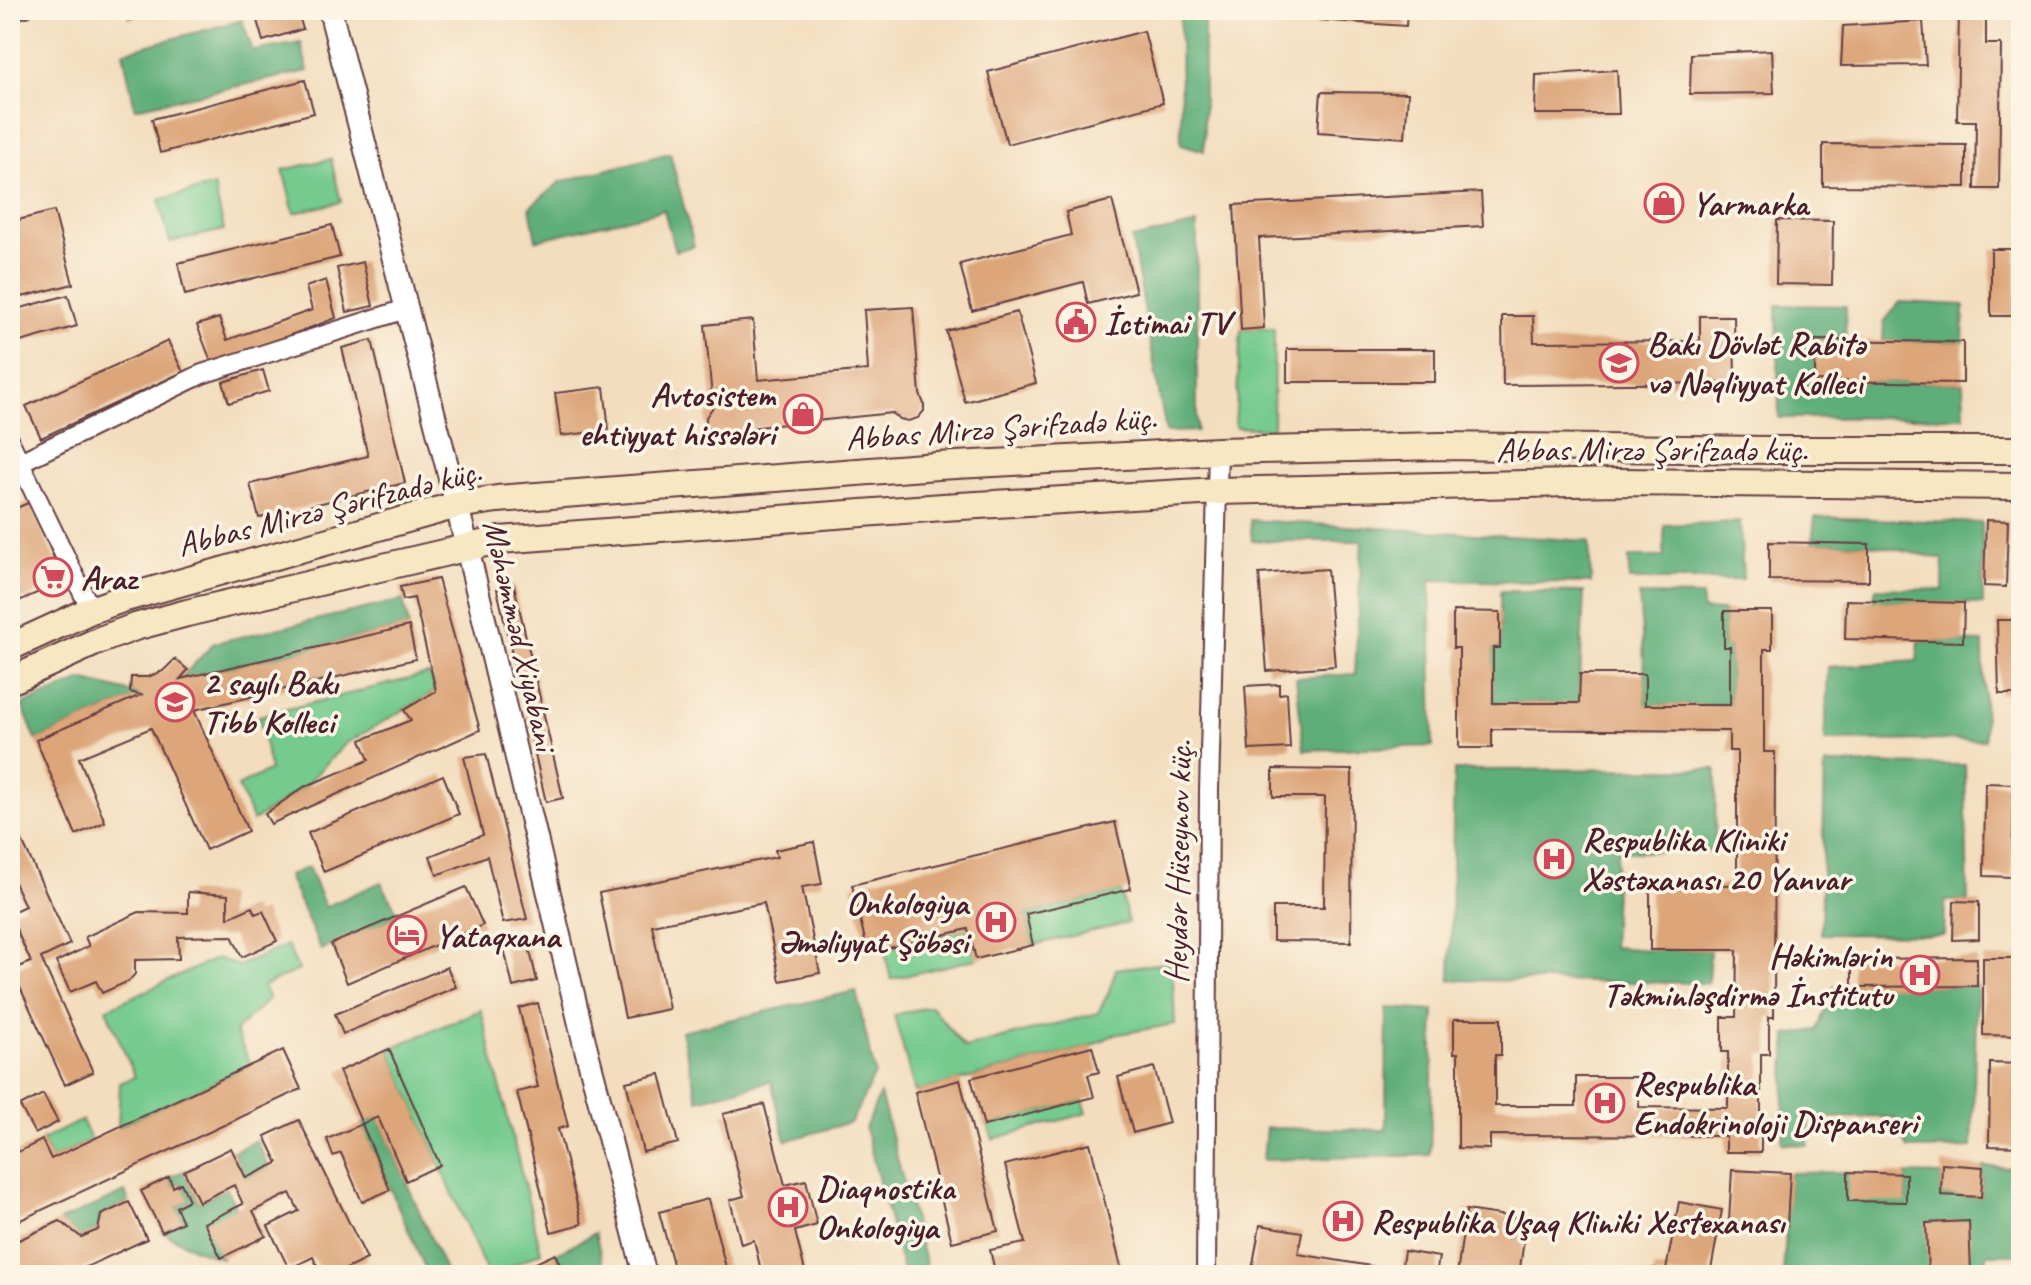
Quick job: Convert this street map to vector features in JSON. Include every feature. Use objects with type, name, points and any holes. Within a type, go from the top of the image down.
[{"type":"main road","name":"Abbas Mirzə Şərifzadə küç.","points":[[10,647],[91,610],[137,595],[457,505],[497,499],[922,467],[1218,451],[1442,446],[2021,450]]},
{"type":"main road","name":"Abbas Mirzə Şərifzadə küç.","points":[[10,681],[135,627],[499,540],[943,507],[1218,491],[1618,482],[2021,486]]},
{"type":"street","name":"Məhəmməd Xiyabani","points":[[330,10],[457,505],[580,1027],[645,1275]]},
{"type":"street","points":[[15,465],[202,374],[406,309]]},
{"type":"street","points":[[10,442],[15,465],[91,610]]},
{"type":"street","name":"Heydər Hüseynov küç.","points":[[1206,1275],[1209,791],[1218,451]]},
{"type":"green space","points":[[1204,12],[1204,151],[1181,144],[1180,16]]},
{"type":"green space","points":[[242,20],[253,51],[301,43],[308,71],[135,108],[123,52]]},
{"type":"green space","points":[[670,153],[694,246],[675,251],[664,210],[536,240],[530,207],[560,182]]},
{"type":"green space","points":[[331,159],[341,202],[294,213],[283,170]]},
{"type":"green space","points":[[214,186],[224,230],[170,242],[159,200]]},
{"type":"green space","points":[[1197,224],[1197,431],[1166,432],[1132,239]]},
{"type":"green space","points":[[1900,302],[1964,305],[1963,342],[1883,341],[1884,322]]},
{"type":"green space","points":[[1777,305],[1846,306],[1845,341],[1815,341],[1815,381],[1963,383],[1964,417],[1779,418]]},
{"type":"green space","points":[[1274,328],[1273,429],[1235,427],[1241,330]]},
{"type":"green space","points":[[1815,517],[1982,523],[1983,604],[1873,601],[1876,588],[1943,590],[1943,559],[1869,544],[1812,543]]},
{"type":"green space","points":[[1250,520],[1589,541],[1591,583],[1430,580],[1433,746],[1304,750],[1296,678],[1355,674],[1362,541],[1252,541]]},
{"type":"green space","points":[[1740,522],[1743,580],[1629,580],[1629,557],[1664,557],[1664,525]]},
{"type":"green space","points":[[1500,591],[1584,592],[1579,703],[1493,703],[1493,648],[1500,648]]},
{"type":"green space","points":[[1639,595],[1702,596],[1702,610],[1724,611],[1724,646],[1730,647],[1730,705],[1645,705]]},
{"type":"green space","points":[[403,600],[409,626],[180,679],[214,643]]},
{"type":"green space","points":[[1919,641],[1983,642],[1985,740],[1825,741],[1828,667],[1917,661]]},
{"type":"green space","points":[[429,674],[436,691],[345,744],[304,787],[253,821],[238,786],[270,770],[259,716]]},
{"type":"green space","points":[[82,680],[141,695],[36,740],[22,705]]},
{"type":"green space","points":[[1825,764],[1965,765],[1968,901],[1945,901],[1944,935],[1821,934]]},
{"type":"green space","points":[[1716,769],[1715,851],[1617,852],[1612,947],[1710,950],[1708,983],[1450,980],[1454,770]]},
{"type":"green space","points":[[308,867],[325,907],[381,882],[399,915],[321,950],[288,876]]},
{"type":"green space","points":[[1121,891],[1128,923],[1033,945],[1026,914]]},
{"type":"green space","points":[[968,929],[976,959],[891,979],[884,949]]},
{"type":"green space","points":[[287,945],[299,970],[263,986],[269,999],[235,1031],[251,1065],[118,1127],[120,1083],[135,1077],[106,1009],[217,958],[239,966]]},
{"type":"green space","points":[[1172,962],[1175,1024],[1113,1035],[1092,1046],[915,1092],[894,1015],[931,1006],[965,1048],[1098,1013],[1116,969]]},
{"type":"green space","points":[[1834,986],[1977,986],[1972,1148],[1908,1149],[1894,1117],[1810,1118],[1808,1146],[1782,1143],[1787,1035],[1817,1030]]},
{"type":"green space","points":[[856,991],[875,1074],[851,1122],[786,1141],[771,1081],[698,1100],[681,1031]]},
{"type":"green space","points":[[1387,1008],[1434,1011],[1430,1155],[1263,1160],[1266,1128],[1386,1130]]},
{"type":"green space","points":[[481,1010],[541,1252],[494,1275],[488,1275],[389,1049]]},
{"type":"green space","points":[[880,1094],[927,1269],[902,1268],[865,1128]]},
{"type":"green space","points":[[1083,1100],[1087,1113],[993,1139],[988,1125]]},
{"type":"green space","points":[[378,1117],[447,1275],[428,1275],[362,1124]]},
{"type":"green space","points":[[82,1120],[91,1140],[51,1159],[42,1140]]},
{"type":"green space","points":[[256,1140],[269,1167],[246,1178],[233,1152]]},
{"type":"green space","points":[[1983,1167],[2021,1168],[2021,1254],[1987,1254],[1985,1275],[1783,1275],[1790,1173],[1848,1172],[1906,1201],[1906,1174],[1942,1175],[1941,1195],[1981,1197]]},
{"type":"green space","points":[[184,1171],[199,1202],[227,1189],[236,1208],[221,1258],[162,1232],[183,1222],[176,1207],[189,1200],[181,1183],[173,1187],[169,1177]]},
{"type":"green space","points":[[125,1192],[129,1202],[101,1215],[98,1230],[81,1237],[60,1221]]},
{"type":"green space","points":[[595,1233],[606,1275],[565,1275],[555,1254]]},
{"type":"building","points":[[10,10],[28,10],[30,16],[10,21]]},
{"type":"building","points":[[125,10],[163,10],[163,11],[128,20]]},
{"type":"building","points":[[254,10],[297,10],[303,29],[263,41]]},
{"type":"building","points":[[1320,10],[1407,10],[1406,26],[1319,20]]},
{"type":"building","points":[[1959,10],[1986,10],[1986,44],[2001,44],[1999,189],[1975,189],[1976,121],[1957,121]]},
{"type":"building","points":[[1923,21],[1926,65],[1841,66],[1843,26]]},
{"type":"building","points":[[1144,31],[1163,103],[1007,144],[988,72]]},
{"type":"building","points":[[1772,50],[1774,93],[1690,94],[1691,54]]},
{"type":"building","points":[[1617,70],[1619,114],[1535,114],[1536,75]]},
{"type":"building","points":[[305,80],[314,113],[160,153],[152,119]]},
{"type":"building","points":[[1321,92],[1408,93],[1405,138],[1318,132]]},
{"type":"building","points":[[1823,144],[1966,145],[1966,187],[1823,186]]},
{"type":"building","points":[[1481,192],[1483,226],[1259,238],[1264,328],[1241,330],[1234,205]]},
{"type":"building","points":[[1112,200],[1136,292],[1088,304],[1083,282],[972,311],[960,264],[1071,235],[1066,212]]},
{"type":"building","points":[[54,211],[73,284],[10,300],[10,222]]},
{"type":"building","points":[[1777,220],[1833,221],[1832,285],[1776,284]]},
{"type":"building","points":[[332,225],[340,257],[185,295],[178,263]]},
{"type":"building","points":[[1991,249],[2016,249],[2016,316],[1991,316]]},
{"type":"building","points":[[363,262],[373,306],[347,312],[337,268]]},
{"type":"building","points":[[326,280],[336,318],[212,364],[197,325],[219,318],[227,340],[312,310],[306,287]]},
{"type":"building","points":[[68,295],[77,326],[10,345],[10,311]]},
{"type":"building","points":[[913,307],[920,394],[924,404],[924,411],[918,418],[908,421],[892,413],[739,429],[732,436],[722,439],[712,434],[706,425],[706,417],[713,407],[705,325],[753,320],[758,380],[868,370],[864,310]]},
{"type":"building","points":[[1017,312],[1036,383],[965,402],[946,331]]},
{"type":"building","name":"Bakı Dövlət Rabitə və Nəqliyyat Kolleci","points":[[1502,316],[1533,316],[1534,342],[1700,341],[1700,316],[1734,316],[1735,383],[1503,385]]},
{"type":"building","points":[[372,340],[405,483],[259,518],[250,484],[368,456],[342,348]]},
{"type":"building","points":[[1815,340],[1963,342],[1963,383],[1815,381]]},
{"type":"building","points":[[168,341],[183,372],[41,438],[26,406]]},
{"type":"building","points":[[1287,349],[1435,349],[1435,382],[1287,382]]},
{"type":"building","points":[[263,370],[269,391],[229,403],[223,382]]},
{"type":"building","points":[[604,387],[609,430],[561,436],[555,393]]},
{"type":"building","points":[[30,502],[64,581],[10,605],[10,511]]},
{"type":"building","points":[[1986,520],[2008,521],[2006,587],[1984,586]]},
{"type":"building","points":[[1769,542],[1869,544],[1869,581],[1769,580]]},
{"type":"building","points":[[1327,569],[1335,666],[1267,671],[1259,574]]},
{"type":"building","points":[[438,579],[480,730],[271,824],[265,814],[304,787],[369,760],[361,740],[411,720],[404,710],[436,691],[414,598],[403,600],[400,587]]},
{"type":"building","points":[[514,585],[563,798],[546,802],[497,589]]},
{"type":"building","points":[[1846,600],[1964,603],[1963,642],[1845,639]]},
{"type":"building","points":[[1453,611],[1500,612],[1500,648],[1493,648],[1493,703],[1579,703],[1580,674],[1645,674],[1645,705],[1730,705],[1730,647],[1724,647],[1724,611],[1772,611],[1772,649],[1764,649],[1764,752],[1775,752],[1774,1017],[1769,1017],[1769,1054],[1761,1054],[1761,1152],[1726,1152],[1726,1136],[1490,1135],[1490,1149],[1458,1148],[1458,1053],[1454,1053],[1454,1019],[1501,1019],[1501,1055],[1495,1055],[1495,1106],[1576,1106],[1576,1077],[1639,1077],[1639,1107],[1728,1108],[1728,1052],[1722,1052],[1722,1017],[1736,1017],[1737,950],[1650,950],[1650,884],[1737,885],[1737,751],[1729,751],[1729,731],[1492,729],[1492,748],[1459,748],[1459,648],[1453,648]]},
{"type":"building","points":[[1997,620],[2019,620],[2020,694],[1999,694]]},
{"type":"building","points":[[409,626],[416,659],[194,710],[248,831],[206,850],[151,728],[79,758],[105,822],[76,835],[36,740],[141,695],[130,692],[131,677],[148,677],[163,671],[175,659],[188,670],[180,679]]},
{"type":"building","points":[[1279,684],[1279,694],[1287,693],[1290,748],[1249,750],[1245,686]]},
{"type":"building","points":[[486,754],[527,919],[503,923],[487,856],[437,875],[430,856],[483,835],[464,757]]},
{"type":"building","points":[[1273,769],[1352,770],[1351,942],[1273,941],[1273,907],[1324,907],[1325,797],[1273,797]]},
{"type":"building","name":"Yataqxana","points":[[443,775],[459,814],[324,872],[308,833]]},
{"type":"building","points":[[1985,783],[2014,784],[2012,877],[1984,876]]},
{"type":"building","points":[[10,815],[70,944],[41,958],[93,1072],[65,1085],[12,970],[31,962],[10,916],[10,913],[25,906],[10,874]]},
{"type":"building","points":[[1115,822],[1131,889],[1026,914],[1033,945],[976,959],[968,929],[868,953],[852,885]]},
{"type":"building","points":[[814,842],[822,884],[802,887],[820,973],[780,981],[764,903],[652,925],[669,1009],[625,1018],[599,893],[777,857],[775,850]]},
{"type":"building","name":"Yataqxana","points":[[466,887],[483,925],[347,983],[331,944]]},
{"type":"building","points":[[188,892],[228,895],[228,918],[252,907],[255,914],[263,911],[277,941],[242,957],[232,936],[178,937],[179,959],[135,960],[135,974],[129,981],[102,993],[96,981],[70,992],[56,962],[89,946],[85,937],[139,912],[188,913]]},
{"type":"building","points":[[1954,901],[1979,902],[1979,939],[1953,940]]},
{"type":"building","points":[[526,934],[537,981],[513,987],[502,940]]},
{"type":"building","points":[[1977,958],[1977,986],[1852,987],[1852,959]]},
{"type":"building","points":[[1983,958],[2021,958],[2021,1036],[1983,1035]]},
{"type":"building","points":[[447,967],[456,987],[343,1034],[335,1014]]},
{"type":"building","points":[[538,1003],[568,1126],[558,1129],[582,1224],[551,1232],[517,1092],[538,1087],[519,1008]]},
{"type":"building","points":[[1092,1046],[1099,1072],[1088,1075],[1094,1097],[984,1126],[971,1078]]},
{"type":"building","points":[[389,1049],[440,1165],[406,1181],[378,1117],[362,1124],[339,1071]]},
{"type":"building","points":[[283,1050],[301,1089],[10,1225],[10,1156],[42,1140],[51,1159]]},
{"type":"building","points":[[1990,1063],[2021,1064],[2021,1147],[1989,1146]]},
{"type":"building","points":[[1154,1067],[1169,1123],[1133,1133],[1118,1077]]},
{"type":"building","points":[[660,1074],[678,1143],[643,1152],[626,1082]]},
{"type":"building","points":[[960,1080],[998,1231],[952,1242],[915,1092]]},
{"type":"building","points":[[43,1094],[58,1122],[35,1134],[20,1106]]},
{"type":"building","points":[[764,1104],[785,1185],[806,1180],[817,1225],[795,1231],[806,1275],[762,1275],[754,1240],[741,1244],[730,1200],[744,1196],[723,1114]]},
{"type":"building","points":[[299,1120],[367,1259],[334,1275],[322,1275],[313,1257],[289,1269],[268,1226],[299,1211],[290,1193],[253,1211],[266,1236],[221,1258],[204,1223],[243,1204],[234,1185],[199,1202],[184,1171],[231,1148],[246,1178],[278,1163],[265,1136]]},
{"type":"building","points":[[362,1124],[390,1190],[362,1202],[341,1153],[333,1156],[327,1139]]},
{"type":"building","points":[[1090,1143],[1123,1275],[996,1275],[990,1250],[1025,1243],[1005,1165]]},
{"type":"building","points":[[1942,1164],[1983,1167],[1981,1197],[1941,1195]]},
{"type":"building","points":[[1732,1170],[1790,1173],[1787,1225],[1729,1221]]},
{"type":"building","points":[[1848,1172],[1906,1174],[1906,1202],[1848,1201]]},
{"type":"building","points":[[169,1177],[173,1187],[181,1183],[189,1200],[176,1207],[183,1222],[162,1232],[141,1191]]},
{"type":"building","points":[[708,1199],[728,1275],[676,1275],[659,1212]]},
{"type":"building","points":[[129,1202],[147,1239],[69,1275],[10,1275],[10,1244],[60,1221],[81,1237],[98,1230],[101,1215]]},
{"type":"building","points":[[1679,1202],[1722,1210],[1710,1275],[1653,1275],[1654,1268],[1666,1270]]},
{"type":"building","points":[[1466,1210],[1527,1219],[1519,1275],[1457,1275]]},
{"type":"building","points":[[1969,1221],[1971,1272],[1928,1274],[1926,1223]]},
{"type":"building","points":[[1260,1225],[1302,1232],[1298,1254],[1401,1271],[1404,1251],[1439,1257],[1436,1275],[1251,1275]]},
{"type":"building","points":[[555,1254],[565,1275],[510,1275]]},
{"type":"place","name":"Yarmarka","points":[[1664,203]]},
{"type":"place","name":"İctimai TV","points":[[1076,322]]},
{"type":"place","name":"Bakı Dövlət Rabitə və Nəqliyyat Kolleci","points":[[1619,363]]},
{"type":"place","name":"Avtosistem ehtiyyat hissələri","points":[[803,414]]},
{"type":"place","name":"Araz","points":[[53,577]]},
{"type":"place","name":"2 saylı Bakı Tibb Kolleci","points":[[175,702]]},
{"type":"place","name":"Respublika Kliniki Xəstəxanası 20 Yanvar","points":[[1554,859]]},
{"type":"place","name":"Onkologiya Əməliyyat Şöbəsi","points":[[996,922]]},
{"type":"place","name":"Yataqxana","points":[[407,935]]},
{"type":"place","name":"Həkimlərin Təkminləşdirmə İnstitutu","points":[[1920,975]]},
{"type":"place","name":"Respublika Endokrinoloji Dispanseri","points":[[1605,1103]]},
{"type":"place","name":"Diaqnostika Onkologiya","points":[[788,1207]]},
{"type":"place","name":"Respublika Uşaq Kliniki Xestexanası","points":[[1343,1221]]}]
